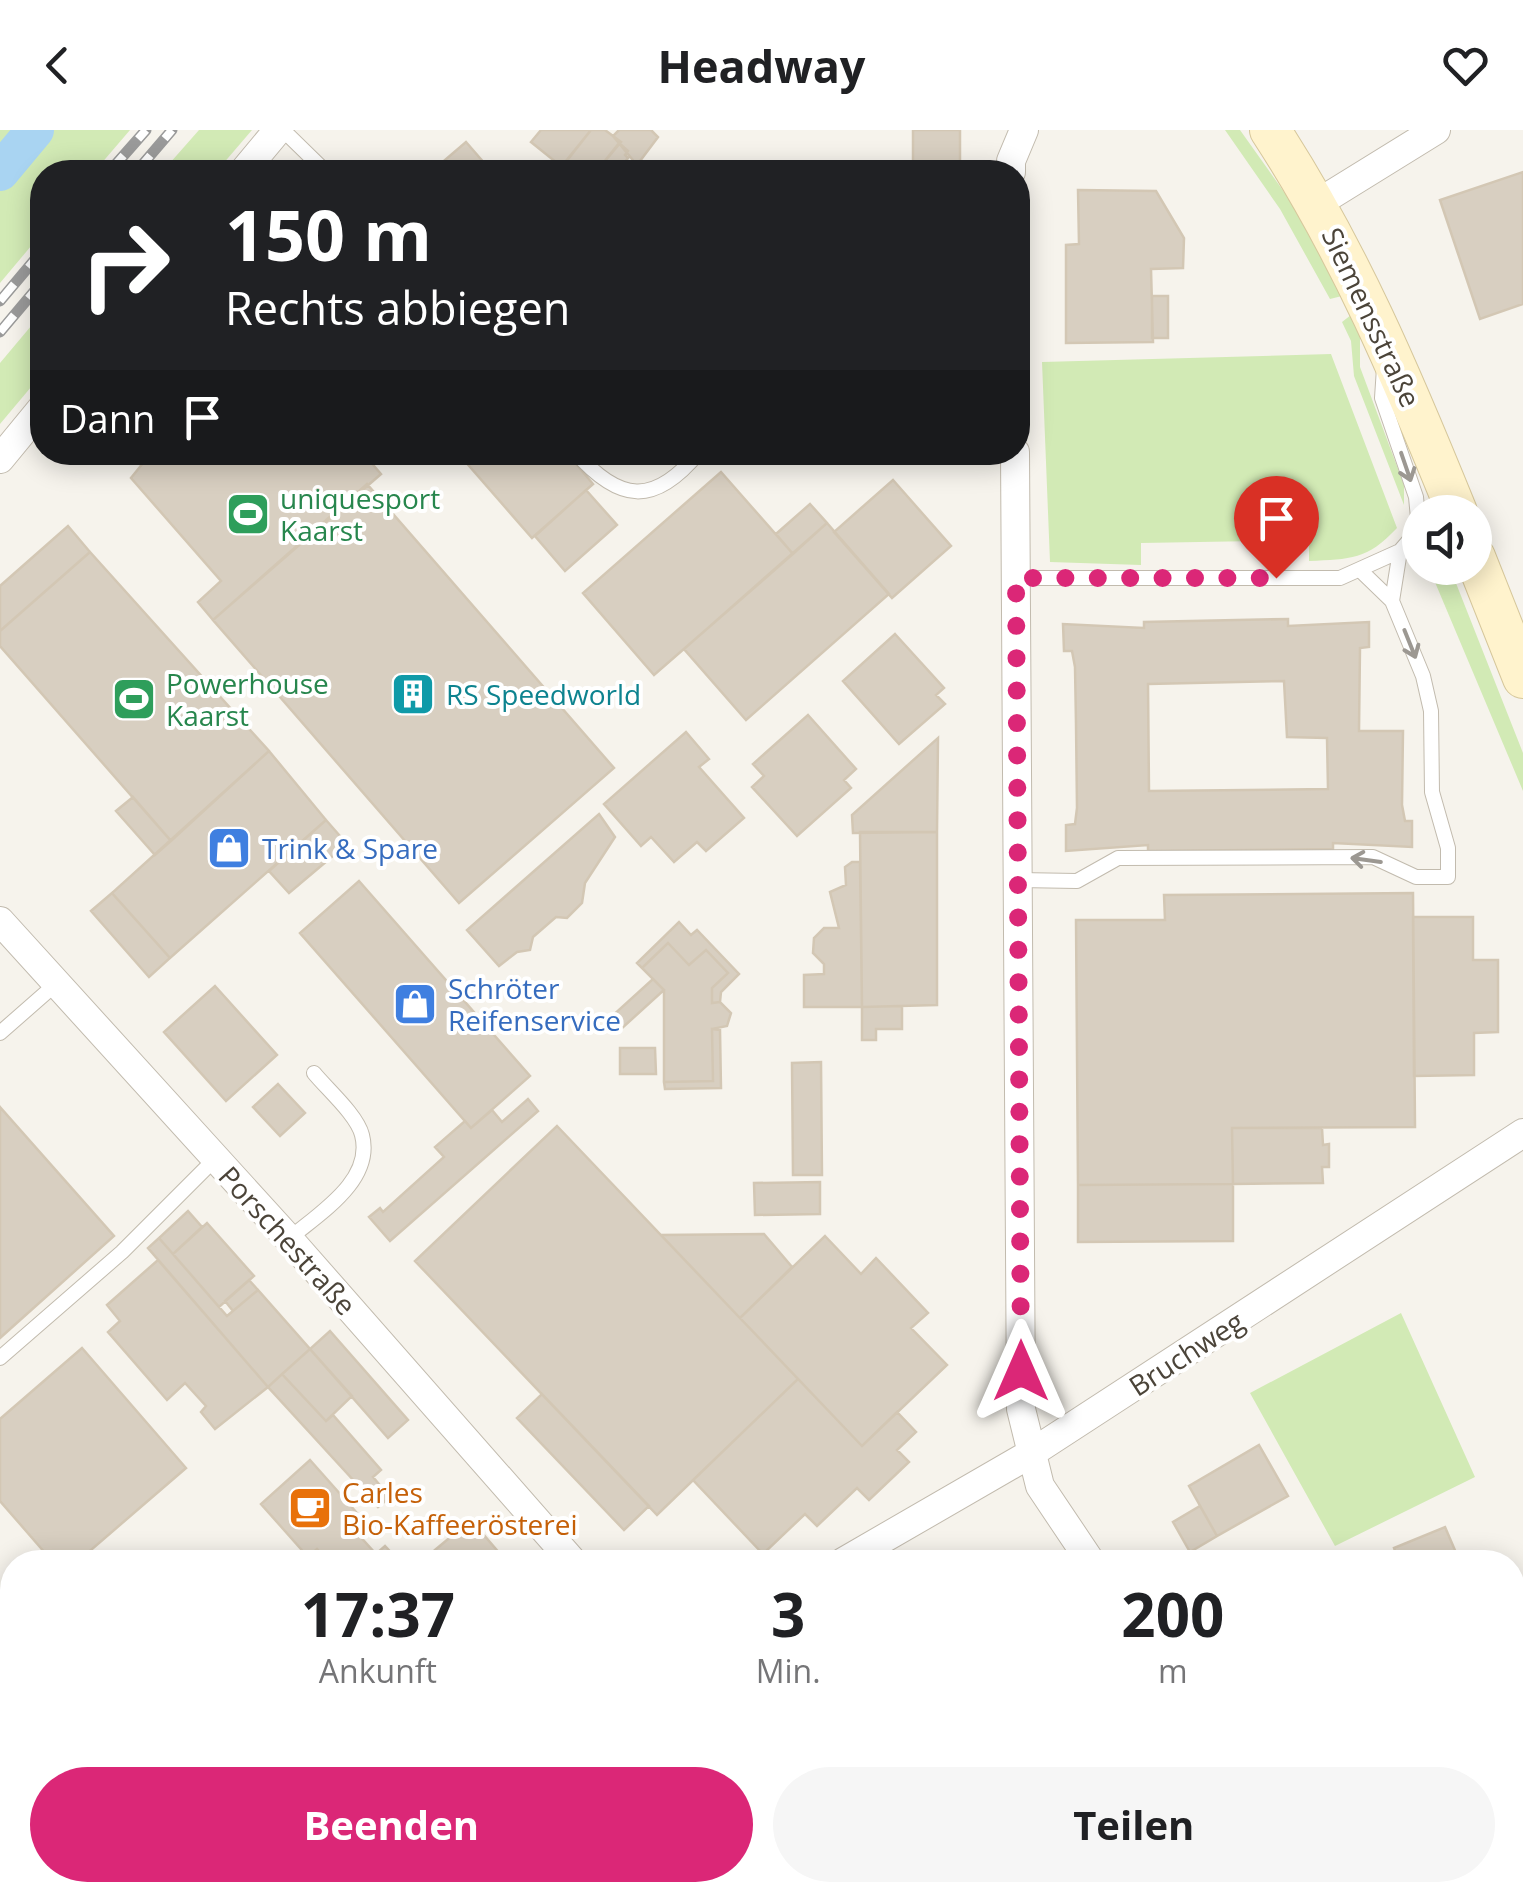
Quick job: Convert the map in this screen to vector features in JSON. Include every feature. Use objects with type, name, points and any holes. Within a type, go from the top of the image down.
[{"type":"street","points":[[253,160],[281,130]]},
{"type":"street","points":[[1011,160],[1024,130]]},
{"type":"street","name":"Siemensstraße","points":[[1270,130],[1318,203],[1386,338],[1450,495]]},
{"type":"street","points":[[1318,203],[1436,130]]},
{"type":"street","points":[[0,459],[30,423]]},
{"type":"street","points":[[1015,465],[1021,1409],[1040,1486],[1082,1550]]},
{"type":"street","points":[[1486,585],[1523,678]]},
{"type":"street","name":"Porschestraße","points":[[0,921],[289,1239],[562,1550]]},
{"type":"street","name":"Bruchweg","points":[[865,1550],[1030,1454],[1523,1133]]},
{"type":"lane","points":[[281,130],[313,160]]},
{"type":"lane","points":[[1016,578],[1340,578],[1362,572],[1400,551],[1412,536],[1418,518],[1416,497],[1382,398],[1386,338]]},
{"type":"lane","points":[[587,465],[608,486],[624,493],[662,486],[685,465]]},
{"type":"lane","points":[[1392,601],[1400,551]]},
{"type":"lane","points":[[1018,880],[1077,882],[1118,858],[1373,857],[1416,878],[1448,877],[1448,848],[1432,792],[1431,711],[1423,676],[1392,601],[1362,572]]},
{"type":"lane","points":[[0,1033],[57,984]]},
{"type":"lane","points":[[289,1239],[355,1178],[362,1160],[362,1133],[314,1073]]},
{"type":"lane","points":[[0,1358],[122,1252],[216,1158]]},
{"type":"green space","points":[[0,130],[130,130],[104,160],[30,160],[30,247],[0,283]]},
{"type":"green space","points":[[199,130],[252,130],[226,160],[173,160]]},
{"type":"green space","points":[[1225,130],[1240,130],[1289,199],[1342,296],[1330,299],[1280,209]]},
{"type":"green space","points":[[1351,315],[1360,335],[1360,367],[1404,485],[1402,500],[1354,376],[1351,341],[1342,322]]},
{"type":"green space","points":[[30,327],[30,388],[0,424],[0,363]]},
{"type":"green space","points":[[1331,354],[1397,528],[1376,546],[1358,556],[1309,561],[1309,540],[1141,543],[1141,565],[1050,562],[1042,362]]},
{"type":"green space","points":[[1436,585],[1457,585],[1523,753],[1523,791]]},
{"type":"green space","points":[[1401,1313],[1475,1477],[1335,1546],[1250,1393]]},
{"type":"building","points":[[541,130],[591,130],[567,160],[553,160],[531,142]]},
{"type":"building","points":[[591,130],[605,130],[621,142],[606,160],[567,160]]},
{"type":"building","points":[[619,130],[651,130],[658,137],[641,160],[633,160],[613,136]]},
{"type":"building","points":[[913,130],[960,130],[960,160],[913,160]]},
{"type":"building","points":[[466,142],[482,160],[445,160]]},
{"type":"building","points":[[619,143],[628,151],[626,160],[606,160]]},
{"type":"building","points":[[1523,172],[1523,304],[1480,319],[1440,200]]},
{"type":"building","points":[[1078,190],[1156,191],[1184,238],[1183,268],[1151,269],[1153,342],[1066,343],[1066,245],[1079,244]]},
{"type":"building","points":[[1152,296],[1168,296],[1168,338],[1152,338]]},
{"type":"building","name":"uniquesport Kaarst","points":[[142,465],[373,465],[381,474],[213,620],[198,602],[221,581],[131,478]]},
{"type":"building","points":[[468,465],[577,465],[593,484],[532,538]]},
{"type":"building","points":[[721,472],[793,554],[654,675],[583,593]]},
{"type":"building","points":[[893,480],[951,546],[892,598],[834,532]]},
{"type":"building","name":"RS Speedworld","points":[[367,484],[614,768],[459,903],[213,620]]},
{"type":"building","points":[[586,490],[617,525],[565,571],[535,536]]},
{"type":"building","points":[[810,504],[827,523],[793,554],[776,534]]},
{"type":"building","points":[[827,523],[889,594],[746,720],[684,649]]},
{"type":"building","points":[[68,526],[90,552],[0,631],[0,586]]},
{"type":"building","name":"Powerhouse Kaarst","points":[[90,552],[269,751],[171,841],[0,646],[0,631]]},
{"type":"building","points":[[1288,619],[1288,626],[1369,622],[1369,647],[1360,648],[1359,731],[1403,731],[1402,805],[1405,821],[1412,821],[1412,847],[1333,843],[1333,849],[1148,851],[1148,845],[1066,851],[1066,825],[1075,824],[1077,808],[1076,724],[1075,667],[1072,651],[1064,651],[1063,624],[1144,628],[1144,622]],"holes":[[[1284,681],[1287,737],[1327,738],[1328,789],[1149,791],[1148,684]]]},
{"type":"building","points":[[895,634],[944,688],[936,695],[945,704],[899,744],[843,681]]},
{"type":"building","points":[[808,715],[856,769],[844,780],[851,788],[797,836],[752,787],[764,776],[753,764]]},
{"type":"building","points":[[686,732],[709,759],[699,767],[744,818],[706,851],[697,842],[674,862],[651,837],[641,846],[604,804]]},
{"type":"building","points":[[938,738],[937,832],[853,833],[852,815]]},
{"type":"building","name":"Trink & Spare","points":[[269,751],[326,820],[170,958],[112,893]]},
{"type":"building","points":[[133,797],[171,841],[155,855],[116,811]]},
{"type":"building","points":[[599,814],[615,837],[585,883],[582,903],[567,918],[556,917],[533,937],[530,950],[517,952],[499,966],[467,930]]},
{"type":"building","points":[[326,820],[347,844],[289,893],[269,871]]},
{"type":"building","points":[[860,832],[937,832],[937,1005],[862,1007]]},
{"type":"building","points":[[860,862],[862,1007],[804,1007],[804,975],[824,974],[824,964],[813,953],[814,938],[824,928],[839,928],[830,892],[846,885],[845,867]]},
{"type":"building","name":"Schröter Reifenservice","points":[[359,881],[530,1076],[471,1128],[300,933]]},
{"type":"building","points":[[112,893],[170,958],[149,977],[91,911]]},
{"type":"building","points":[[1413,893],[1415,1127],[1232,1128],[1233,1184],[1078,1185],[1076,920],[1165,920],[1164,895]]},
{"type":"building","points":[[1413,917],[1473,917],[1473,960],[1498,960],[1498,1032],[1474,1033],[1474,1075],[1414,1076]]},
{"type":"building","points":[[679,922],[691,935],[697,930],[739,974],[721,992],[720,1002],[712,1003],[712,988],[728,973],[706,950],[689,965],[668,943],[642,968],[637,963]]},
{"type":"building","points":[[668,943],[689,965],[706,950],[728,973],[712,988],[712,1003],[720,1002],[731,1013],[727,1026],[712,1029],[713,1081],[664,1082],[664,990],[642,968]]},
{"type":"building","points":[[653,979],[664,990],[621,1029],[610,1018]]},
{"type":"building","points":[[215,986],[277,1055],[226,1101],[164,1032]]},
{"type":"building","points":[[902,1006],[902,1029],[876,1029],[876,1040],[862,1040],[862,1007]]},
{"type":"building","points":[[712,1029],[720,1030],[721,1088],[665,1089],[664,1082],[713,1081]]},
{"type":"building","points":[[620,1048],[655,1048],[656,1074],[620,1074]]},
{"type":"building","points":[[821,1062],[822,1175],[793,1175],[792,1063]]},
{"type":"building","points":[[278,1084],[305,1113],[280,1136],[253,1107]]},
{"type":"building","points":[[528,1099],[538,1111],[390,1241],[369,1217],[380,1208],[383,1212],[444,1157],[435,1147],[465,1121],[471,1128],[492,1110],[502,1122]]},
{"type":"building","points":[[0,1107],[114,1236],[0,1338]]},
{"type":"building","points":[[557,1126],[798,1379],[657,1515],[415,1261]]},
{"type":"building","points":[[1232,1128],[1322,1128],[1323,1145],[1329,1144],[1329,1167],[1322,1167],[1323,1183],[1233,1184]]},
{"type":"building","points":[[820,1182],[820,1214],[755,1215],[754,1183]]},
{"type":"building","points":[[1233,1184],[1233,1241],[1078,1242],[1078,1185]]},
{"type":"building","points":[[188,1211],[202,1227],[173,1254],[159,1238]]},
{"type":"building","points":[[207,1223],[254,1276],[219,1307],[173,1254]]},
{"type":"building","points":[[764,1234],[792,1267],[740,1318],[661,1235]]},
{"type":"building","points":[[825,1236],[861,1274],[876,1258],[928,1313],[911,1328],[947,1365],[862,1446],[740,1318]]},
{"type":"building","points":[[159,1238],[227,1316],[258,1290],[310,1349],[268,1387],[148,1248]]},
{"type":"building","points":[[158,1260],[268,1387],[215,1429],[201,1412],[206,1406],[185,1383],[167,1400],[108,1332],[120,1321],[107,1305]]},
{"type":"building","points":[[249,1280],[258,1290],[233,1311],[225,1301]]},
{"type":"building","points":[[330,1331],[408,1420],[388,1438],[310,1349]]},
{"type":"building","points":[[82,1348],[186,1468],[91,1550],[43,1550],[0,1501],[0,1419]]},
{"type":"building","points":[[310,1349],[352,1396],[326,1421],[282,1374]]},
{"type":"building","points":[[282,1374],[326,1421],[333,1415],[381,1470],[373,1477],[390,1497],[378,1507],[268,1387]]},
{"type":"building","points":[[798,1379],[862,1446],[897,1412],[916,1432],[897,1450],[909,1462],[869,1500],[857,1488],[817,1526],[805,1514],[767,1550],[759,1550],[693,1480]]},
{"type":"building","points":[[542,1394],[649,1506],[624,1530],[517,1418]]},
{"type":"building","points":[[1259,1445],[1288,1496],[1217,1536],[1189,1486]]},
{"type":"building","points":[[310,1460],[357,1513],[346,1521],[372,1550],[302,1550],[261,1504]]},
{"type":"building","points":[[1200,1506],[1217,1536],[1189,1550],[1173,1522]]},
{"type":"building","points":[[471,1520],[497,1550],[435,1550]]},
{"type":"building","points":[[1445,1527],[1455,1550],[1395,1550]]},
{"type":"waterway","points":[[0,172],[35,130]]},
{"type":"railway","points":[[120,160],[146,130]]},
{"type":"railway","points":[[146,160],[172,130]]},
{"type":"railway","points":[[0,301],[30,265]]},
{"type":"railway","points":[[0,332],[30,296]]},
{"type":"place","name":"uniquesport Kaarst","points":[[248,514]]},
{"type":"place","name":"RS Speedworld","points":[[413,694]]},
{"type":"place","name":"Powerhouse Kaarst","points":[[134,699]]},
{"type":"place","name":"Trink & Spare","points":[[229,848]]},
{"type":"place","name":"Schröter Reifenservice","points":[[415,1004]]},
{"type":"place","name":"Carles Bio-Kaffeerösterei","points":[[310,1508]]},
{"type":"route","points":[[1021,1371],[1016,578],[1276,578]]}]
